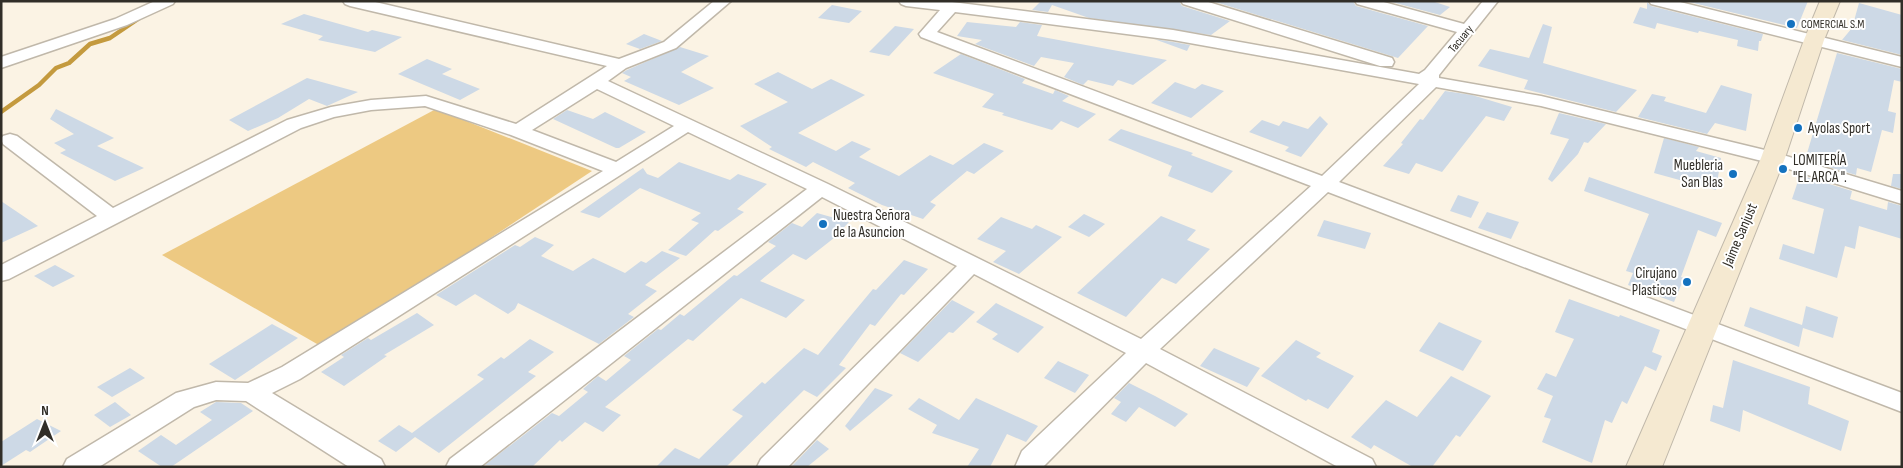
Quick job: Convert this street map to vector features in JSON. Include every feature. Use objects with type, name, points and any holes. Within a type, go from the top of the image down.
[{"type":"main road","name":"Jaime Sanjust","points":[[1644,467],[1773,158],[1814,40],[1830,1]]},
{"type":"street","points":[[1,63],[121,22],[168,1]]},
{"type":"street","points":[[350,1],[620,64]]},
{"type":"street","points":[[518,131],[596,82],[620,64],[670,45],[724,1]]},
{"type":"street","points":[[906,1],[928,2],[951,7],[1173,35],[1431,79],[1541,101],[1773,158],[1902,198]]},
{"type":"street","points":[[1010,14],[1034,1]]},
{"type":"street","points":[[1188,1],[1431,79]]},
{"type":"street","points":[[1362,1],[1468,30]]},
{"type":"street","name":"Tacuary","points":[[1029,467],[1032,459],[1143,351],[1326,183],[1431,79],[1490,1]]},
{"type":"street","points":[[1656,1],[1902,62]]},
{"type":"street","points":[[951,7],[927,34],[1326,183],[1902,403]]},
{"type":"street","points":[[596,82],[821,188],[1143,351],[1362,467]]},
{"type":"street","points":[[1,274],[294,124],[331,112],[371,105],[426,102],[518,131],[618,170]]},
{"type":"street","points":[[77,467],[185,400],[216,391],[251,392],[299,367],[618,170],[687,125]]},
{"type":"street","points":[[10,140],[112,217]]},
{"type":"street","points":[[460,467],[821,188]]},
{"type":"street","points":[[772,467],[971,264]]},
{"type":"street","points":[[251,392],[371,467]]},
{"type":"shaded area","points":[[436,109],[592,171],[324,348],[162,255]]},
{"type":"building","points":[[1041,1],[1179,1],[1182,6],[1230,21],[1211,35],[1089,18],[1052,5],[1048,12],[1032,10]]},
{"type":"building","points":[[1212,1],[1353,1],[1356,6],[1428,26],[1398,58]]},
{"type":"building","points":[[1388,1],[1432,1],[1450,7],[1440,15]]},
{"type":"building","points":[[1685,1],[1808,1],[1797,28]]},
{"type":"building","points":[[1647,2],[1651,6],[1763,34],[1761,41],[1759,41],[1758,51],[1737,46],[1738,40],[1699,31],[1698,33],[1657,23],[1655,29],[1633,23],[1640,7],[1647,9]]},
{"type":"building","points":[[1859,3],[1902,15],[1902,55],[1842,40],[1852,28]]},
{"type":"building","points":[[832,5],[862,11],[849,23],[818,18]]},
{"type":"building","points":[[304,14],[368,32],[372,30],[402,37],[375,52],[318,40],[323,36],[281,24]]},
{"type":"building","points":[[967,22],[1016,27],[1020,22],[1042,25],[1037,36],[1167,60],[1133,85],[1118,80],[1113,86],[1088,80],[1083,85],[1064,77],[1074,63],[1041,57],[1034,66],[975,44],[982,40],[957,36]]},
{"type":"building","points":[[1543,24],[1552,27],[1543,63],[1637,90],[1616,112],[1524,89],[1528,80],[1478,66],[1490,49],[1529,58]]},
{"type":"building","points":[[895,26],[914,29],[889,56],[869,52]]},
{"type":"building","points":[[644,34],[662,41],[640,49],[626,44]]},
{"type":"building","points":[[1154,39],[1173,42],[1190,45],[1187,51]]},
{"type":"building","points":[[680,47],[709,56],[681,72],[714,88],[679,105],[624,81],[631,77],[622,73]]},
{"type":"building","points":[[1837,53],[1902,69],[1902,82],[1894,80],[1888,111],[1896,113],[1893,133],[1882,130],[1871,172],[1857,168],[1856,175],[1805,160]]},
{"type":"building","points":[[961,54],[1025,79],[1022,83],[1053,94],[1055,90],[1069,96],[1062,101],[1096,114],[1078,128],[1061,121],[1052,130],[982,107],[994,94],[933,73]]},
{"type":"building","points":[[427,59],[452,69],[442,74],[480,89],[460,100],[398,74]]},
{"type":"building","points":[[778,72],[812,89],[831,79],[865,95],[798,133],[836,151],[852,141],[871,149],[859,157],[899,176],[930,155],[953,165],[984,143],[1004,151],[974,174],[965,170],[967,171],[930,202],[936,205],[923,219],[882,205],[848,188],[855,183],[813,162],[806,167],[769,149],[772,147],[740,126],[788,102],[754,84]]},
{"type":"building","points":[[307,78],[358,92],[327,106],[309,99],[278,118],[248,131],[229,120]]},
{"type":"building","points":[[1175,82],[1195,89],[1202,84],[1224,91],[1191,118],[1151,103]]},
{"type":"building","points":[[1721,85],[1752,94],[1746,131],[1715,123],[1707,134],[1638,117],[1652,94],[1666,97],[1664,101],[1706,113]]},
{"type":"building","points":[[1445,91],[1472,95],[1512,107],[1504,121],[1486,116],[1442,172],[1416,163],[1409,174],[1383,166],[1403,144],[1401,143],[1420,119],[1423,120]]},
{"type":"building","points":[[56,109],[114,138],[97,146],[144,168],[115,181],[60,153],[66,150],[54,143],[74,134],[50,119]]},
{"type":"building","points":[[567,110],[593,119],[605,112],[646,132],[616,148],[553,119]]},
{"type":"building","points":[[1559,113],[1606,124],[1588,143],[1584,142],[1578,154],[1552,182],[1548,179],[1569,139],[1550,134]]},
{"type":"building","points":[[1320,116],[1328,124],[1301,157],[1285,151],[1289,147],[1249,132],[1262,120],[1279,126],[1283,121],[1308,129]]},
{"type":"building","points":[[1121,129],[1193,153],[1191,155],[1233,171],[1212,193],[1168,176],[1172,166],[1108,140]]},
{"type":"building","points":[[1664,138],[1699,147],[1696,151],[1721,158],[1716,190],[1654,173]]},
{"type":"building","points":[[679,162],[730,180],[738,174],[767,184],[737,209],[744,212],[718,231],[715,230],[686,256],[668,250],[699,223],[691,220],[701,213],[640,188],[599,218],[580,212],[643,168],[647,174],[658,178]]},
{"type":"building","points":[[1893,174],[1902,174],[1902,189],[1891,186]]},
{"type":"building","points":[[1800,175],[1852,191],[1850,199],[1887,210],[1888,202],[1902,206],[1902,239],[1859,226],[1855,249],[1845,246],[1837,278],[1779,259],[1783,244],[1814,254],[1824,209],[1792,199]]},
{"type":"building","points":[[1589,177],[1722,223],[1716,237],[1698,230],[1681,277],[1684,278],[1674,302],[1628,285],[1633,273],[1626,271],[1649,214],[1584,191]]},
{"type":"building","points":[[1458,195],[1479,202],[1471,218],[1450,211]]},
{"type":"building","points":[[1,201],[38,226],[1,243]]},
{"type":"building","points":[[1487,212],[1519,222],[1511,239],[1478,228]]},
{"type":"building","points":[[817,213],[849,222],[834,238],[806,260],[793,254],[760,281],[805,300],[786,318],[741,298],[693,341],[688,339],[605,407],[621,415],[603,432],[585,422],[562,442],[560,440],[532,467],[485,465],[552,413],[559,416],[588,392],[583,389],[598,376],[606,381],[631,360],[624,356],[680,314],[684,316],[734,275],[737,276],[776,246],[768,242],[792,223],[802,227]]},
{"type":"building","points":[[1084,214],[1105,224],[1089,237],[1068,227]]},
{"type":"building","points":[[1161,216],[1196,230],[1187,240],[1210,249],[1176,284],[1162,278],[1126,317],[1077,293]]},
{"type":"building","points":[[1001,217],[1032,229],[1036,225],[1062,237],[1019,274],[993,262],[1006,251],[977,239]]},
{"type":"building","points":[[1324,220],[1371,233],[1365,249],[1317,236]]},
{"type":"building","points":[[535,237],[554,245],[541,256],[573,271],[593,258],[625,273],[641,261],[646,263],[662,251],[680,258],[645,285],[657,291],[628,314],[634,317],[599,344],[518,303],[515,309],[508,314],[475,294],[456,306],[436,295],[515,245],[520,247]]},
{"type":"building","points":[[904,260],[928,269],[904,295],[901,294],[875,326],[870,324],[839,365],[846,368],[817,397],[804,390],[726,467],[656,467],[675,448],[699,459],[743,416],[732,410],[762,382],[765,384],[804,348],[818,355],[873,289],[876,290]]},
{"type":"building","points":[[55,265],[75,276],[53,287],[34,276]]},
{"type":"building","points":[[1569,299],[1660,330],[1652,352],[1662,356],[1656,371],[1645,366],[1627,404],[1622,401],[1612,423],[1605,420],[1592,463],[1542,442],[1551,419],[1544,417],[1553,396],[1537,389],[1546,373],[1556,377],[1574,339],[1555,332]]},
{"type":"building","points":[[952,300],[975,312],[953,333],[949,332],[918,362],[900,353]]},
{"type":"building","points":[[996,303],[1044,327],[1018,353],[992,339],[998,334],[976,322]]},
{"type":"building","points":[[1806,306],[1838,317],[1833,338],[1803,328],[1799,347],[1744,326],[1750,307],[1802,325]]},
{"type":"building","points":[[417,313],[434,325],[384,355],[387,356],[344,386],[321,372],[344,357],[341,355],[368,338],[371,340]]},
{"type":"building","points":[[1439,322],[1482,341],[1463,371],[1419,351]]},
{"type":"building","points":[[272,324],[298,338],[235,380],[209,364]]},
{"type":"building","points":[[530,339],[554,352],[528,372],[536,376],[439,453],[415,437],[396,452],[378,441],[399,425],[412,433],[484,379],[477,375],[501,357],[504,359]]},
{"type":"building","points":[[1296,340],[1321,353],[1316,357],[1354,376],[1328,409],[1308,399],[1306,401],[1261,376]]},
{"type":"building","points":[[1214,348],[1260,368],[1247,387],[1200,366]]},
{"type":"building","points":[[1733,360],[1810,387],[1808,404],[1849,421],[1841,451],[1743,410],[1740,432],[1710,421],[1713,405],[1723,408]]},
{"type":"building","points":[[1058,361],[1089,375],[1075,393],[1044,378]]},
{"type":"building","points":[[130,368],[145,378],[112,397],[97,387]]},
{"type":"building","points":[[1451,376],[1491,396],[1460,437],[1456,435],[1432,467],[1413,467],[1374,445],[1371,449],[1351,437],[1386,400],[1417,417]]},
{"type":"building","points":[[1129,383],[1188,414],[1175,427],[1139,407],[1126,422],[1111,414],[1121,402],[1114,398]]},
{"type":"building","points":[[875,388],[893,395],[850,431],[845,426]]},
{"type":"building","points":[[919,398],[959,420],[976,398],[1038,426],[1026,442],[1007,434],[990,467],[967,467],[979,449],[932,433],[937,425],[908,409]]},
{"type":"building","points":[[115,402],[131,415],[110,427],[94,415]]},
{"type":"building","points":[[216,402],[241,403],[253,411],[171,467],[162,467],[138,451],[161,435],[176,445],[212,420],[200,412]]},
{"type":"building","points":[[37,419],[61,431],[30,452],[26,450],[1,466],[1,442]]},
{"type":"building","points":[[817,440],[829,449],[807,467],[791,467]]},
{"type":"waterway","points":[[1,112],[39,85],[56,68],[69,63],[90,44],[110,38],[138,19]]},
{"type":"place","name":"COMERCIAL S.M","points":[[1791,24]]},
{"type":"place","name":"Ayolas Sport","points":[[1798,128]]},
{"type":"place","name":"LOMITERÍA \"EL ARCA \".","points":[[1783,169]]},
{"type":"place","name":"Muebleria San Blas","points":[[1733,174]]},
{"type":"place","name":"Nuestra Señora de la Asuncion","points":[[823,224]]},
{"type":"place","name":"Cirujano Plasticos","points":[[1687,282]]}]
